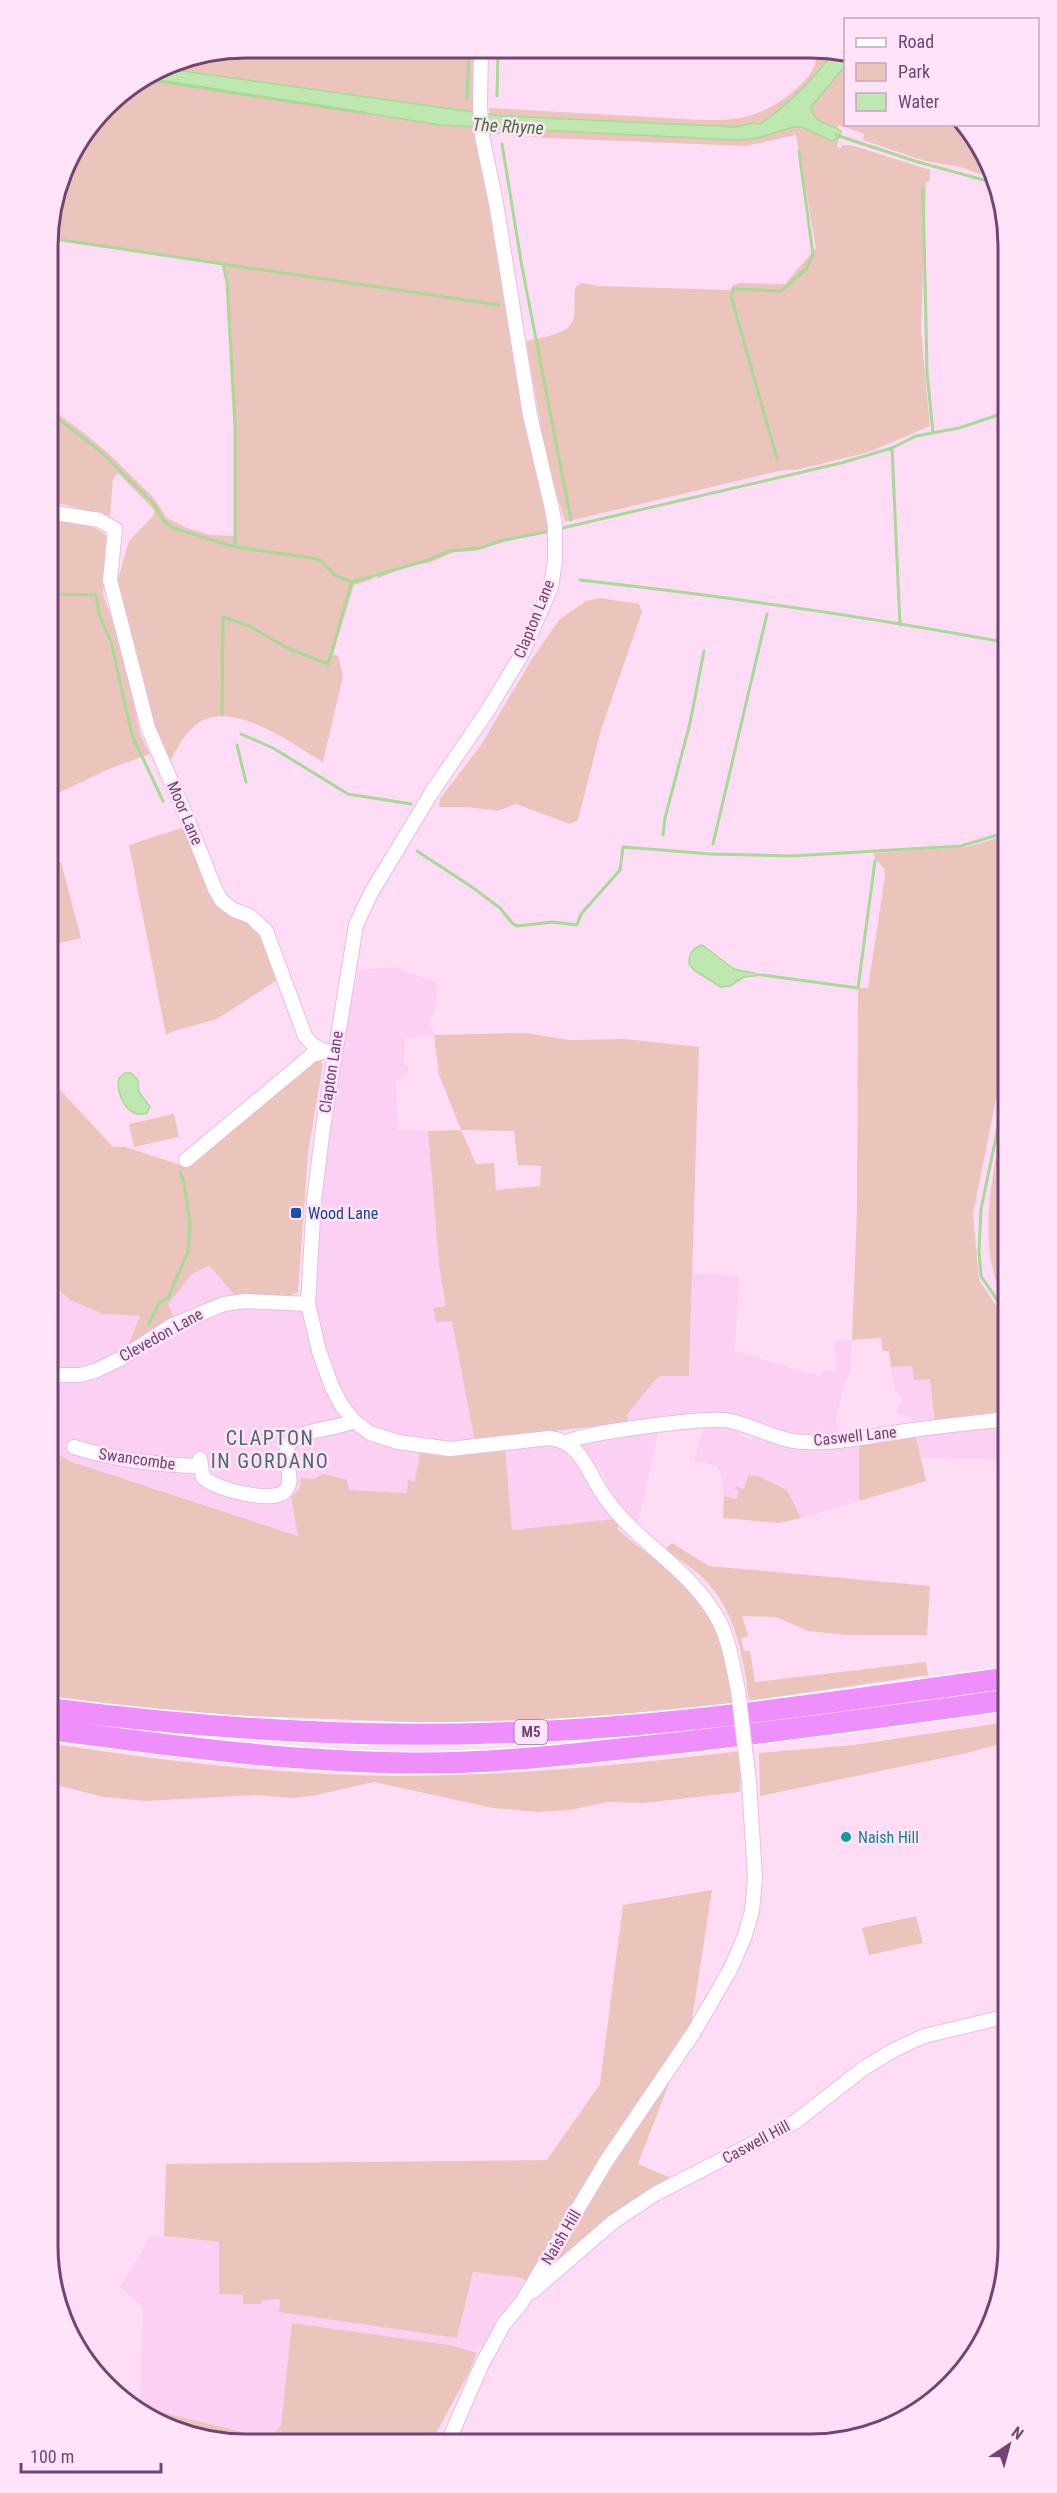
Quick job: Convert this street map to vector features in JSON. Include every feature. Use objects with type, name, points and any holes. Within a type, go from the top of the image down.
[{"type":"highway","name":"M5","points":[[58,1710],[221,1728],[321,1733],[495,1733],[581,1729],[695,1719],[998,1679]]},
{"type":"highway","name":"M5","points":[[58,1731],[300,1759],[453,1762],[530,1758],[770,1733],[998,1701]]},
{"type":"street","name":"Clapton Lane","points":[[481,59],[482,132],[496,202],[531,415],[555,526],[556,547],[551,587],[522,654],[488,710],[432,792],[371,893],[356,925],[329,1052],[314,1200],[308,1304],[329,1379],[342,1406],[354,1421],[380,1437],[436,1447],[471,1448],[550,1438],[566,1443]]},
{"type":"street","name":"Moor Lane","points":[[59,514],[99,520],[115,529],[110,580],[148,728],[215,889],[222,901],[234,910],[250,916],[266,931],[305,1036],[311,1044],[329,1052]]},
{"type":"street","points":[[186,1160],[312,1055],[329,1052]]},
{"type":"street","name":"Clevedon Lane","points":[[58,1375],[80,1375],[95,1371],[122,1358],[164,1330],[215,1306],[243,1302],[308,1304]]},
{"type":"street","name":"Caswell Lane","points":[[566,1443],[570,1439],[598,1434],[699,1420],[725,1419],[793,1441],[825,1443],[998,1420]]},
{"type":"street","name":"Swancombe","points":[[74,1447],[107,1456],[159,1464],[200,1462],[203,1477],[213,1485],[259,1496],[280,1495],[288,1486],[286,1454],[293,1440],[300,1436],[338,1428],[354,1421]]},
{"type":"street","name":"Naish Hill","points":[[522,2302],[607,2160],[693,2032],[729,1970],[744,1938],[752,1911],[755,1878],[738,1690],[731,1654],[720,1624],[700,1592],[678,1568],[646,1544],[616,1512],[605,1498],[580,1455],[566,1443]]},
{"type":"street","name":"Caswell Hill","points":[[522,2302],[613,2222],[655,2194],[795,2122],[864,2068],[894,2050],[924,2036],[998,2018]]},
{"type":"street","points":[[452,2434],[482,2364],[504,2324],[522,2302]]},
{"type":"shaded area","points":[[393,967],[438,983],[434,1015],[428,1015],[434,1035],[405,1038],[404,1064],[408,1065],[408,1073],[396,1082],[398,1129],[428,1131],[439,1265],[446,1306],[433,1308],[452,1320],[475,1443],[412,1438],[372,1427],[353,1413],[331,1375],[311,1297],[348,989],[355,990],[358,970]]},
{"type":"shaded area","points":[[210,1266],[235,1296],[175,1320],[167,1304],[192,1274]]},
{"type":"shaded area","points":[[693,1273],[739,1276],[735,1351],[822,1377],[823,1370],[837,1372],[835,1340],[852,1340],[850,1373],[845,1382],[836,1419],[841,1436],[795,1438],[736,1418],[628,1423],[627,1415],[656,1379],[661,1376],[689,1376]]},
{"type":"shaded area","points":[[58,1290],[70,1300],[103,1314],[140,1316],[125,1352],[78,1371],[58,1371]]},
{"type":"shaded area","points":[[237,1307],[303,1309],[327,1393],[354,1432],[371,1441],[420,1452],[415,1481],[408,1480],[407,1493],[348,1490],[314,1479],[301,1478],[299,1490],[291,1498],[298,1536],[72,1462],[58,1455],[58,1379],[164,1338],[188,1324],[223,1314],[222,1310]]},
{"type":"shaded area","points":[[913,1366],[930,1379],[935,1424],[915,1427],[911,1418],[895,1413],[903,1399],[894,1389],[891,1367]]},
{"type":"shaded area","points":[[705,1424],[719,1425],[739,1432],[741,1436],[751,1440],[757,1437],[789,1447],[807,1449],[859,1444],[859,1501],[801,1518],[787,1490],[744,1489],[736,1486],[739,1491],[736,1499],[724,1496],[719,1467],[694,1460]]},
{"type":"shaded area","points":[[998,1425],[998,1462],[991,1459],[920,1458],[915,1433]]},
{"type":"shaded area","points":[[658,1432],[638,1524],[618,1506],[599,1468],[578,1446],[580,1440]]},
{"type":"shaded area","points":[[548,1441],[565,1444],[616,1519],[512,1531],[505,1448]]},
{"type":"shaded area","points":[[151,2236],[219,2242],[219,2294],[243,2295],[261,2300],[281,2299],[280,2312],[456,2338],[473,2272],[523,2278],[529,2285],[484,2348],[480,2345],[477,2353],[449,2345],[292,2323],[281,2425],[275,2434],[251,2434],[156,2411],[140,2402],[143,2308],[120,2287]]},
{"type":"green space","points":[[814,58],[829,60],[790,103],[780,112],[757,125],[752,123],[736,127],[490,115],[489,108],[699,120],[724,120],[749,116],[779,102],[799,87],[813,69],[816,60]]},
{"type":"green space","points":[[234,59],[477,59],[476,114],[180,71],[210,62]]},
{"type":"green space","points":[[844,67],[844,126],[954,126],[967,142],[984,176],[961,167],[925,161],[863,140],[864,134],[839,125],[837,128],[817,119],[811,107]]},
{"type":"green space","points":[[159,80],[440,125],[474,127],[551,532],[507,541],[475,551],[454,552],[431,562],[403,568],[378,578],[376,573],[372,574],[373,579],[354,585],[333,654],[338,656],[343,676],[323,762],[262,726],[227,716],[211,717],[192,728],[184,737],[168,765],[153,731],[132,635],[119,598],[118,579],[129,541],[154,515],[154,510],[118,473],[113,479],[110,516],[59,503],[59,414],[108,453],[153,497],[167,518],[187,528],[210,535],[235,536],[235,426],[227,282],[223,264],[59,240],[65,198],[84,152],[97,132],[123,105],[152,84]]},
{"type":"green space","points":[[489,127],[736,140],[758,138],[793,127],[802,127],[835,141],[839,138],[837,147],[851,145],[930,170],[929,182],[926,182],[921,330],[930,426],[869,452],[565,522],[547,462],[526,341],[551,335],[569,327],[574,316],[575,288],[581,283],[598,286],[730,290],[733,285],[740,283],[785,284],[816,248],[796,135],[746,146],[546,138],[496,134]]},
{"type":"green space","points":[[59,521],[96,528],[108,538],[103,594],[122,648],[140,734],[150,754],[109,769],[59,793]]},
{"type":"green space","points":[[600,598],[639,604],[642,612],[601,730],[578,820],[570,824],[516,804],[498,811],[466,807],[439,807],[440,799],[481,745],[532,659],[559,620],[586,601]]},
{"type":"green space","points":[[188,826],[211,895],[258,928],[279,979],[217,1019],[166,1035],[129,845]]},
{"type":"green space","points":[[998,838],[998,1086],[973,1214],[979,1280],[998,1308],[998,1415],[935,1424],[930,1379],[914,1380],[912,1366],[891,1367],[889,1351],[883,1351],[881,1338],[852,1340],[857,1210],[858,988],[868,988],[885,876],[884,868],[875,859],[874,853],[966,847]]},
{"type":"green space","points":[[59,862],[61,862],[81,938],[59,943]]},
{"type":"green space","points":[[525,1033],[569,1040],[625,1039],[699,1047],[689,1376],[661,1376],[656,1379],[627,1415],[628,1423],[533,1433],[475,1443],[452,1321],[436,1322],[433,1308],[446,1306],[439,1265],[428,1131],[461,1130],[439,1075],[434,1035]],"holes":[[[461,1130],[514,1131],[518,1165],[541,1166],[540,1186],[496,1190],[494,1163],[476,1164]]]},
{"type":"green space","points":[[319,1059],[323,1064],[308,1153],[298,1292],[290,1296],[235,1296],[210,1266],[192,1274],[168,1304],[175,1320],[125,1352],[140,1316],[103,1314],[70,1300],[58,1290],[59,1088],[113,1147],[125,1147],[187,1167]]},
{"type":"green space","points":[[174,1114],[179,1137],[134,1147],[129,1124]]},
{"type":"green space","points":[[998,1147],[998,1285],[991,1258],[989,1233],[992,1181]]},
{"type":"green space","points":[[915,1433],[926,1481],[859,1501],[859,1444]]},
{"type":"green space","points":[[505,1448],[512,1530],[616,1519],[619,1525],[617,1529],[686,1587],[708,1615],[719,1640],[735,1703],[563,1720],[435,1723],[173,1713],[58,1698],[58,1455],[72,1462],[298,1536],[291,1497],[299,1490],[301,1478],[314,1479],[323,1474],[347,1480],[349,1490],[407,1493],[408,1480],[415,1481],[420,1452],[450,1456]]},
{"type":"green space","points":[[748,1475],[760,1477],[787,1490],[801,1518],[779,1523],[723,1518],[724,1496],[736,1499],[739,1491],[735,1489],[736,1486],[744,1489]]},
{"type":"green space","points":[[672,1543],[709,1566],[930,1586],[927,1635],[846,1635],[808,1631],[776,1617],[742,1616],[748,1636],[741,1639],[744,1651],[750,1651],[755,1682],[926,1662],[928,1675],[749,1701],[741,1651],[723,1603],[702,1577],[665,1549]]},
{"type":"green space","points":[[998,1723],[998,1744],[760,1796],[759,1753],[854,1745]]},
{"type":"green space","points":[[58,1745],[222,1766],[307,1773],[392,1776],[567,1769],[741,1751],[740,1792],[644,1803],[607,1802],[570,1810],[538,1812],[493,1808],[374,1782],[312,1796],[291,1798],[257,1795],[146,1801],[103,1797],[58,1785]]},
{"type":"green space","points":[[712,1890],[691,2026],[638,2164],[676,2180],[529,2285],[523,2278],[473,2272],[457,2338],[279,2312],[280,2299],[262,2300],[261,2304],[243,2304],[243,2295],[219,2294],[219,2242],[164,2236],[166,2164],[547,2160],[600,2084],[623,1905]]},
{"type":"green space","points":[[916,1916],[923,1943],[869,1955],[862,1928]]},
{"type":"green space","points":[[292,2323],[449,2345],[477,2353],[469,2373],[435,2434],[275,2434],[281,2425]]},
{"type":"green space","points":[[156,2411],[251,2434],[210,2431],[186,2425]]},
{"type":"water","points":[[828,60],[844,62],[844,67],[811,107],[812,113],[818,120],[841,131],[839,138],[832,141],[802,127],[793,127],[758,138],[736,140],[440,125],[159,80],[180,71],[501,116],[736,127],[752,123],[760,124],[800,91]]},
{"type":"water","points":[[702,945],[734,969],[762,975],[744,977],[730,986],[721,987],[695,971],[689,964],[692,952]]},
{"type":"water","points":[[125,1073],[131,1073],[138,1080],[139,1092],[150,1107],[147,1113],[134,1113],[124,1104],[118,1084],[119,1078]]},
{"type":"waterway","points":[[467,99],[469,59]]},
{"type":"waterway","points":[[497,96],[498,59]]},
{"type":"waterway","name":"The Rhyne","points":[[158,81],[365,113]]},
{"type":"waterway","points":[[836,135],[918,162],[986,181]]},
{"type":"waterway","points":[[502,144],[522,267],[571,520]]},
{"type":"waterway","points":[[777,459],[731,296],[734,289],[781,291],[806,269],[813,255],[799,151]]},
{"type":"waterway","points":[[923,189],[927,372],[933,433]]},
{"type":"waterway","points":[[59,240],[499,305]]},
{"type":"waterway","points":[[223,264],[227,282],[235,426],[235,547]]},
{"type":"waterway","points":[[558,529],[841,463],[892,448],[916,436],[959,428],[998,414]]},
{"type":"waterway","points":[[59,420],[99,450],[152,502],[164,521],[173,528],[235,547],[313,558],[321,561],[335,575],[352,582],[428,560],[449,551],[480,548],[504,540],[551,531]]},
{"type":"waterway","points":[[892,448],[900,625]]},
{"type":"waterway","points":[[580,580],[793,607],[998,641]]},
{"type":"waterway","points":[[222,714],[223,617],[251,627],[287,648],[328,664],[352,582]]},
{"type":"waterway","points":[[59,594],[96,595],[99,614],[111,642],[132,735],[163,801]]},
{"type":"waterway","points":[[713,844],[767,614]]},
{"type":"waterway","points":[[663,835],[665,818],[690,723],[704,651]]},
{"type":"waterway","points":[[241,734],[273,748],[348,794],[411,804]]},
{"type":"waterway","points":[[237,745],[246,782]]},
{"type":"waterway","points":[[417,851],[472,887],[500,908],[517,926],[553,922],[577,925],[581,914],[620,870],[623,847],[711,854],[791,856],[961,846],[998,835]]},
{"type":"waterway","points":[[762,975],[858,988],[875,861]]},
{"type":"waterway","points":[[998,1124],[981,1209],[979,1251],[981,1276],[998,1301]]},
{"type":"waterway","points":[[149,1324],[159,1303],[168,1298],[188,1252],[190,1224],[184,1183],[180,1172]]},
{"type":"place","name":"Wood Lane","points":[[296,1213]]},
{"type":"place","name":"Naish Hill","points":[[846,1837]]},
{"type":"district","name":"CLAPTON IN GORDANO","points":[[270,1450]]}]
